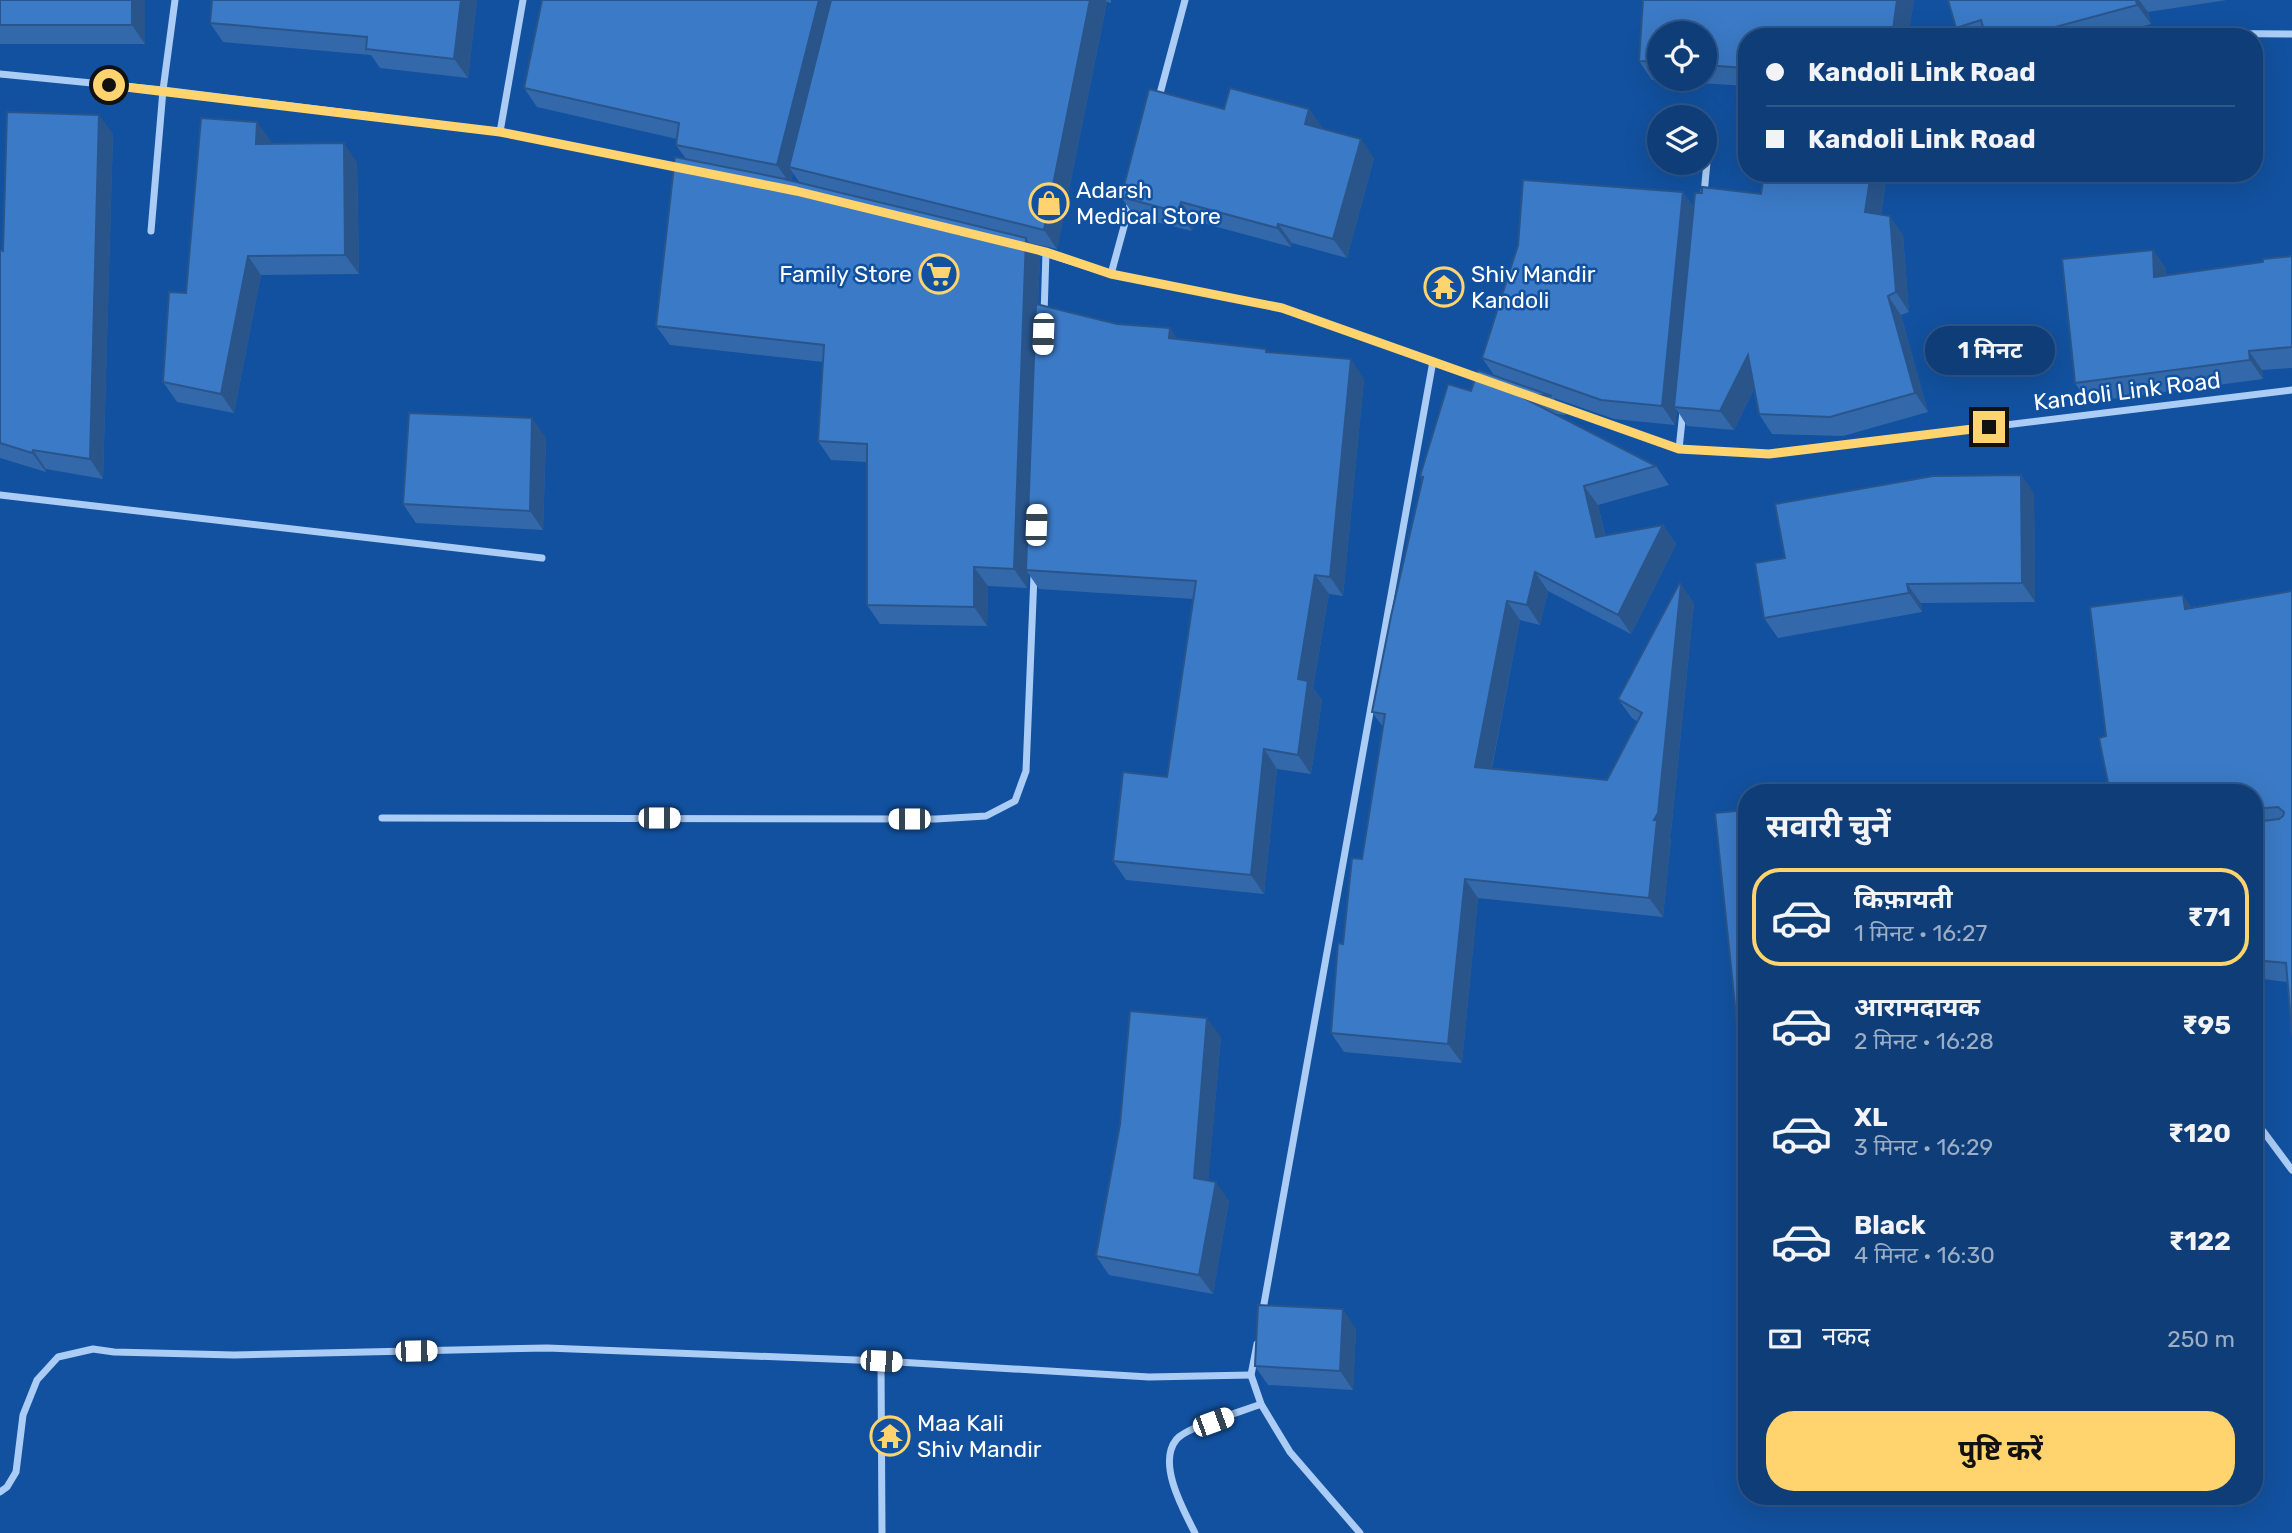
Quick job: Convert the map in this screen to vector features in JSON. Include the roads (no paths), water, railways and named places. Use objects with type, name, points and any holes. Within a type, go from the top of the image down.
[{"type":"street","points":[[151,231],[163,90],[175,0]]},
{"type":"street","points":[[500,132],[523,0]]},
{"type":"street","points":[[1157,104],[1185,0]]},
{"type":"street","points":[[2263,34],[2292,34]]},
{"type":"street","points":[[0,74],[163,90],[500,132],[688,170]]},
{"type":"street","points":[[1703,203],[1706,175]]},
{"type":"street","points":[[1111,274],[1132,196]]},
{"type":"street","points":[[1020,246],[1111,274],[1282,308],[1498,384]]},
{"type":"street","points":[[1044,321],[1046,252]]},
{"type":"street","points":[[1261,1323],[1433,361]]},
{"type":"street","name":"Kandoli Link Road","points":[[1550,403],[1679,449],[1769,454],[2292,390]]},
{"type":"street","points":[[1679,449],[1683,408]]},
{"type":"street","points":[[0,495],[542,558]]},
{"type":"street","points":[[382,818],[936,819],[986,816],[1015,801],[1026,771],[1034,566]]},
{"type":"street","points":[[2263,1131],[2292,1170]]},
{"type":"street","points":[[1258,1337],[1251,1375],[1261,1404],[1290,1452],[1360,1533]]},
{"type":"street","points":[[0,1492],[7,1487],[16,1472],[23,1415],[37,1380],[58,1357],[93,1349],[114,1352],[234,1355],[547,1348],[881,1361],[1149,1377],[1251,1375]]},
{"type":"street","points":[[881,1361],[882,1533]]},
{"type":"street","points":[[1195,1533],[1171,1479],[1170,1457],[1175,1441],[1188,1431],[1261,1404]]},
{"type":"place","name":"Adarsh Medical Store","points":[[1049,203]]},
{"type":"place","name":"Family Store","points":[[939,274]]},
{"type":"place","name":"Shiv Mandir Kandoli","points":[[1444,287]]},
{"type":"place","name":"Maa Kali Shiv Mandir","points":[[890,1436]]}]
